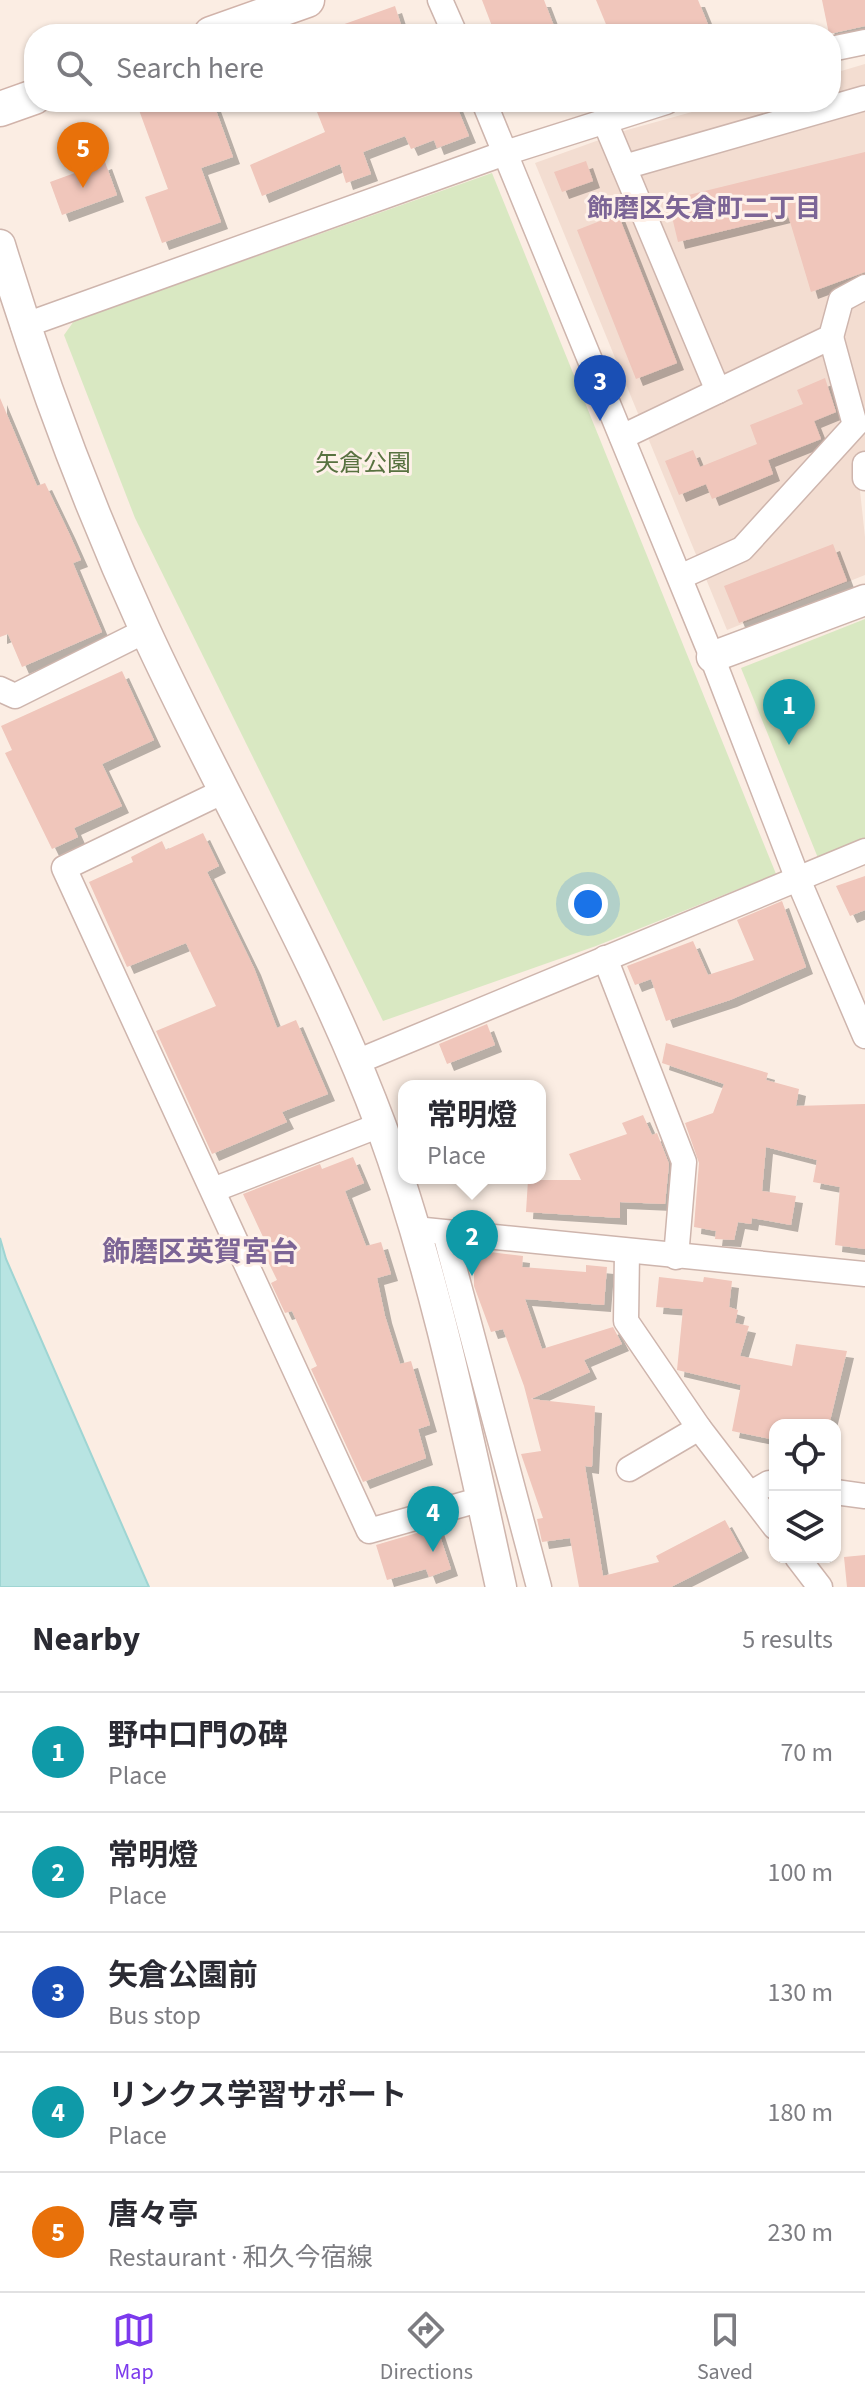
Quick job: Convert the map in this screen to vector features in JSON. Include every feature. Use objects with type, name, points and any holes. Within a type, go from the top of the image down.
[{"type":"main road","points":[[239,24],[307,0]]},
{"type":"main road","points":[[0,109],[24,101]]},
{"type":"street","points":[[440,0],[451,24]]},
{"type":"street","points":[[841,47],[865,42]]},
{"type":"street","points":[[841,105],[865,98]]},
{"type":"street","points":[[488,112],[680,577],[797,877],[865,1036]]},
{"type":"street","points":[[23,326],[505,153],[636,112]]},
{"type":"street","points":[[624,167],[816,112]]},
{"type":"street","points":[[605,122],[718,391]]},
{"type":"street","points":[[0,245],[6,286],[72,457],[145,631],[354,1063],[398,1178]]},
{"type":"street","points":[[680,577],[742,549],[855,425],[831,337],[841,300],[865,287]]},
{"type":"street","points":[[622,437],[831,337]]},
{"type":"street","points":[[865,464],[865,478]]},
{"type":"street","points":[[712,657],[865,600]]},
{"type":"street","points":[[0,689],[15,696],[145,631]]},
{"type":"street","points":[[224,791],[64,868],[369,1531],[482,1499]]},
{"type":"street","points":[[354,1063],[865,851]]},
{"type":"street","points":[[605,958],[684,1162],[676,1257]]},
{"type":"street","points":[[213,1190],[380,1125]]},
{"type":"street","points":[[400,1184],[415,1229],[501,1587]]},
{"type":"street","points":[[415,1229],[865,1274]]},
{"type":"street","points":[[445,1233],[539,1587]]},
{"type":"street","points":[[627,1252],[626,1321],[699,1428],[769,1519]]},
{"type":"street","points":[[629,1469],[699,1428]]},
{"type":"street","points":[[750,1494],[769,1483]]},
{"type":"street","points":[[841,1493],[865,1496]]},
{"type":"street","points":[[802,1563],[820,1587]]},
{"type":"shaded area","points":[[865,64],[865,459],[857,463],[865,537],[865,575],[727,630],[535,163],[627,130],[692,112],[841,112],[841,71]]},
{"type":"green space","name":"矢倉公園","points":[[492,173],[776,874],[596,946],[383,1021],[135,518],[64,335],[74,321]]},
{"type":"green space","points":[[865,619],[865,839],[818,858],[741,668]]},
{"type":"water","points":[[0,1238],[6,1259],[149,1587],[0,1587]]},
{"type":"building","points":[[482,0],[544,0],[553,24],[491,24]]},
{"type":"building","points":[[596,0],[698,0],[708,24],[606,24]]},
{"type":"building","points":[[822,0],[865,0],[865,26],[841,31],[841,24],[827,24]]},
{"type":"building","points":[[395,6],[401,24],[345,24]]},
{"type":"building","points":[[140,112],[217,112],[233,157],[201,168],[221,222],[162,243],[145,197],[168,189]]},
{"type":"building","points":[[317,112],[459,112],[469,136],[437,148],[434,140],[411,149],[405,136],[363,152],[371,174],[346,183],[340,164],[262,196],[250,165],[325,132]]},
{"type":"building","points":[[865,152],[865,272],[811,292],[788,215],[678,242],[668,200]]},
{"type":"building","points":[[586,161],[593,181],[562,192],[554,172]]},
{"type":"building","points":[[105,162],[117,195],[62,215],[50,182]]},
{"type":"building","points":[[618,214],[677,363],[636,379],[577,230]]},
{"type":"building","points":[[825,378],[836,412],[814,421],[821,439],[768,460],[773,474],[712,499],[706,484],[679,495],[665,461],[693,450],[700,467],[757,444],[750,425],[803,404],[797,390]]},
{"type":"building","points":[[0,398],[37,486],[45,483],[81,560],[73,563],[102,632],[22,667],[8,634],[0,637]]},
{"type":"building","points":[[833,544],[847,581],[739,623],[724,586]]},
{"type":"building","points":[[122,671],[154,740],[102,764],[122,806],[74,828],[78,837],[52,849],[5,753],[12,750],[1,726]]},
{"type":"building","points":[[203,833],[219,866],[207,872],[254,968],[277,1028],[296,1020],[328,1094],[282,1112],[287,1122],[212,1154],[156,1031],[216,1006],[186,943],[127,967],[89,882],[133,862],[131,857],[162,841],[166,850]]},
{"type":"building","points":[[865,876],[865,910],[850,916],[836,886]]},
{"type":"building","points":[[782,901],[806,967],[730,1000],[666,1021],[651,979],[635,985],[627,966],[693,941],[708,975],[754,960],[737,920]]},
{"type":"building","points":[[487,1024],[495,1045],[447,1064],[439,1044]]},
{"type":"building","points":[[666,1043],[768,1073],[766,1080],[799,1089],[796,1106],[865,1104],[865,1249],[835,1245],[840,1187],[813,1182],[817,1160],[766,1147],[762,1191],[796,1196],[791,1225],[752,1218],[751,1224],[738,1222],[734,1240],[715,1239],[716,1231],[694,1227],[699,1163],[685,1123],[713,1113],[724,1084],[662,1063]]},
{"type":"building","points":[[643,1115],[652,1135],[657,1133],[669,1164],[665,1204],[620,1202],[620,1218],[526,1212],[528,1184],[546,1184],[546,1180],[581,1180],[569,1154],[627,1134],[622,1123]]},
{"type":"building","points":[[353,1157],[364,1183],[345,1191],[366,1246],[381,1242],[391,1274],[377,1278],[385,1316],[400,1364],[411,1361],[430,1425],[418,1429],[426,1458],[363,1482],[311,1369],[317,1366],[292,1311],[285,1313],[271,1283],[277,1280],[258,1241],[264,1239],[243,1194],[320,1164],[322,1169]]},
{"type":"building","points":[[474,1250],[523,1256],[522,1267],[586,1272],[586,1265],[607,1267],[604,1305],[525,1299],[542,1349],[613,1327],[622,1344],[584,1360],[590,1372],[531,1399],[595,1406],[592,1467],[585,1466],[603,1576],[659,1562],[656,1556],[725,1520],[742,1551],[671,1587],[579,1587],[570,1538],[542,1542],[537,1519],[543,1518],[521,1454],[541,1451],[524,1386],[503,1329],[491,1332],[474,1286]]},
{"type":"building","points":[[659,1277],[703,1282],[704,1277],[732,1281],[729,1307],[738,1310],[735,1323],[749,1326],[740,1356],[792,1366],[796,1344],[847,1351],[830,1419],[769,1419],[769,1439],[732,1431],[741,1385],[677,1370],[683,1309],[656,1307]]},
{"type":"building","points":[[437,1527],[451,1569],[429,1577],[426,1569],[387,1580],[376,1545]]},
{"type":"building","points":[[865,1555],[865,1587],[847,1587],[844,1557]]},
{"type":"place","name":"唐々亭","points":[[83,188]]},
{"type":"place","name":"矢倉公園前","points":[[600,421]]},
{"type":"place","name":"野中口門の碑","points":[[789,745]]},
{"type":"place","name":"常明燈","points":[[472,1276]]},
{"type":"place","name":"リンクス学習サポート","points":[[433,1552]]},
{"type":"district","name":"飾磨区矢倉町二丁目","points":[[704,208]]},
{"type":"district","name":"飾磨区英賀宮台","points":[[200,1251]]}]
